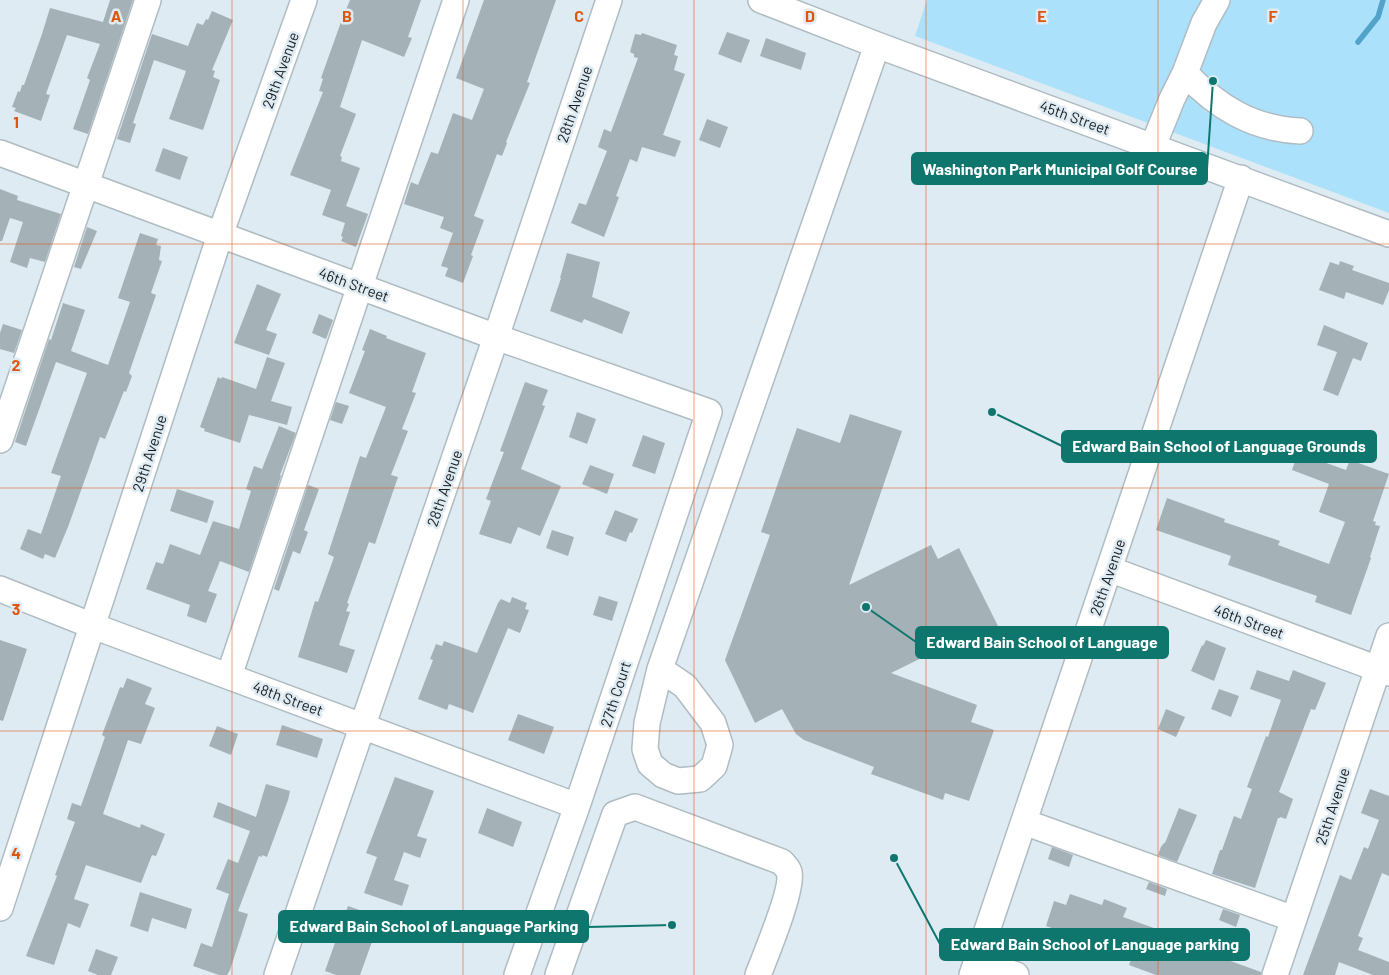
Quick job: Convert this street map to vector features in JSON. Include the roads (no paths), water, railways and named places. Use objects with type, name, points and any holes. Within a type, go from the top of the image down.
[{"type":"street","points":[[0,440],[148,0]]},
{"type":"street","name":"29th Avenue","points":[[0,908],[220,235],[304,0]]},
{"type":"street","points":[[229,676],[456,0]]},
{"type":"street","name":"28th Avenue","points":[[277,975],[496,337],[609,0]]},
{"type":"street","name":"45th Street","points":[[760,0],[1389,234]]},
{"type":"street","points":[[1153,146],[1185,73],[1204,23],[1217,0]]},
{"type":"street","points":[[660,669],[877,45]]},
{"type":"street","points":[[1185,73],[1201,90],[1223,107],[1279,130],[1300,131]]},
{"type":"street","name":"46th Street","points":[[0,153],[496,337],[709,412]]},
{"type":"street","name":"26th Avenue","points":[[974,968],[1242,178]]},
{"type":"street","name":"27th Court","points":[[517,975],[577,806],[709,412]]},
{"type":"street","name":"46th Street","points":[[1109,570],[1383,671]]},
{"type":"street","name":"48th Street","points":[[0,589],[93,626],[577,806]]},
{"type":"street","name":"25th Avenue","points":[[1275,975],[1383,671],[1389,636]]},
{"type":"street","points":[[558,975],[615,814],[635,807],[782,862],[789,872],[789,883],[783,908],[759,972]]},
{"type":"street","points":[[1024,822],[1294,919]]},
{"type":"street","points":[[974,968],[1016,975]]},
{"type":"waterway","points":[[1358,42],[1378,17],[1383,0]]},
{"type":"place","name":"Washington Park Municipal Golf Course","points":[[1213,81]]},
{"type":"place","name":"Edward Bain School of Language Grounds","points":[[992,412]]},
{"type":"place","name":"Edward Bain School of Language","points":[[866,607]]},
{"type":"place","name":"Edward Bain School of Language parking","points":[[894,858]]},
{"type":"place","name":"Edward Bain School of Language Parking","points":[[672,925]]}]
